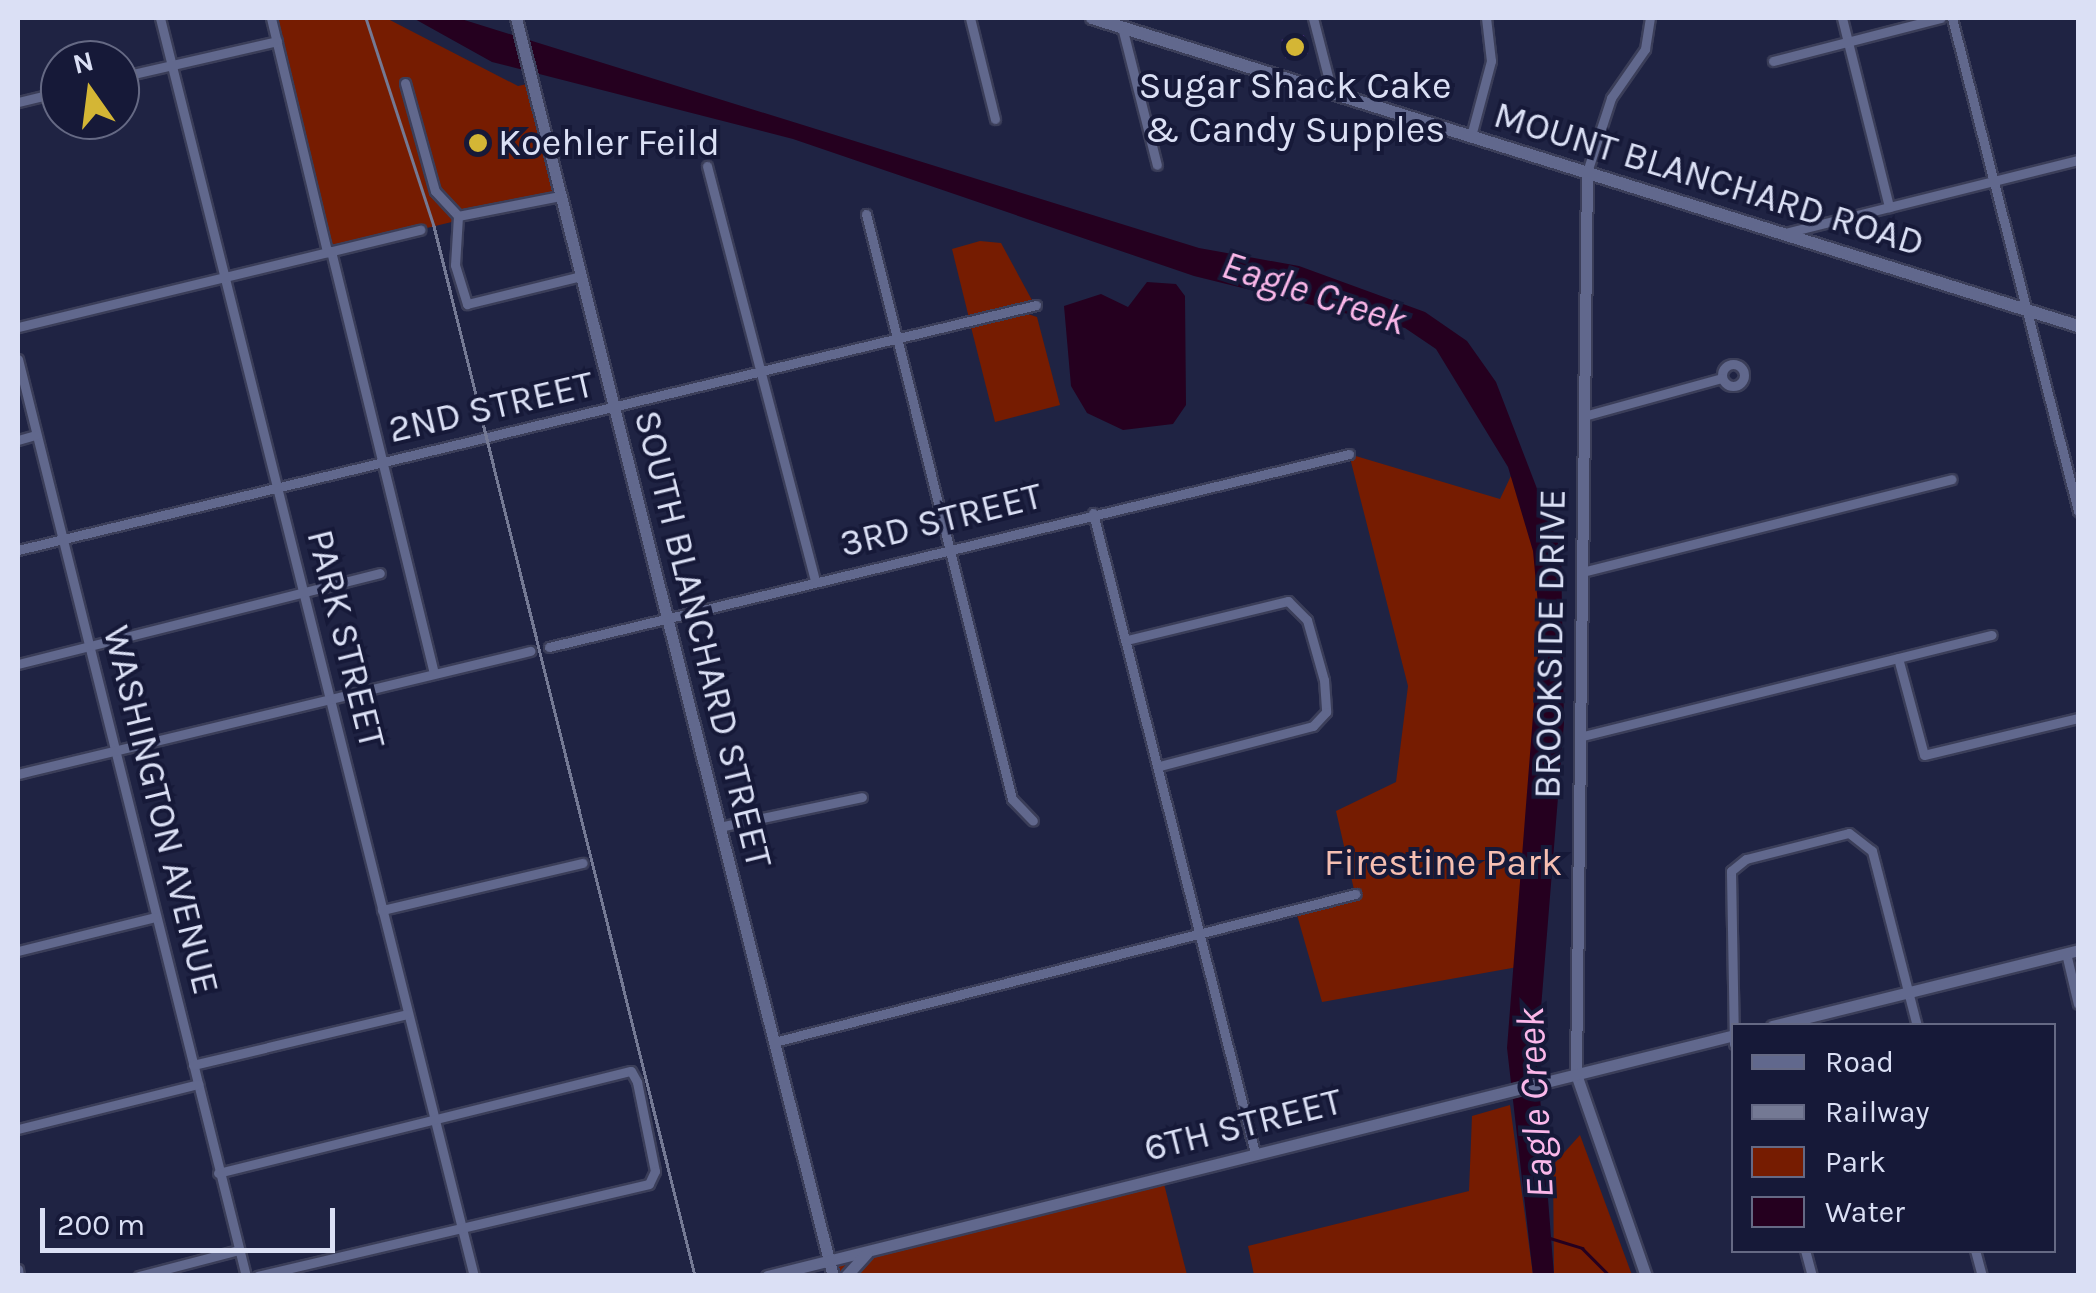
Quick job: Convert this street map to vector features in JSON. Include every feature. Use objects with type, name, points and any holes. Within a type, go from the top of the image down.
[{"type":"main road","name":"MOUNT BLANCHARD ROAD","points":[[1092,18],[1122,27],[1136,24],[1332,92],[2078,326]]},
{"type":"street","name":"PARK STREET","points":[[160,18],[474,1276]]},
{"type":"street","points":[[271,18],[434,673]]},
{"type":"street","name":"SOUTH BLANCHARD STREET","points":[[516,18],[833,1276]]},
{"type":"street","points":[[970,18],[994,119]]},
{"type":"street","points":[[1313,18],[1332,92]]},
{"type":"street","points":[[1471,136],[1491,61],[1486,18]]},
{"type":"street","name":"BROOKSIDE DRIVE","points":[[1646,1276],[1576,1074],[1587,172],[1611,98],[1645,49],[1650,18]]},
{"type":"street","points":[[1842,18],[1890,207]]},
{"type":"street","points":[[1773,60],[1941,18]]},
{"type":"street","points":[[1952,18],[2078,511]]},
{"type":"street","points":[[1122,27],[1156,165]]},
{"type":"street","points":[[140,72],[277,41]]},
{"type":"street","points":[[405,82],[435,191],[458,216],[455,266],[467,304],[581,276]]},
{"type":"street","points":[[1783,234],[2078,160]]},
{"type":"street","points":[[707,166],[814,582]]},
{"type":"street","points":[[458,216],[560,196]]},
{"type":"street","points":[[866,214],[1012,798],[1033,822]]},
{"type":"street","points":[[18,326],[420,230]]},
{"type":"street","name":"2ND STREET","points":[[18,550],[1036,304]]},
{"type":"street","name":"WASHINGTON AVENUE","points":[[18,358],[246,1276]]},
{"type":"street","points":[[1584,416],[1722,378]]},
{"type":"street","points":[[18,440],[36,435]]},
{"type":"street","name":"3RD STREET","points":[[550,648],[1092,513],[1349,454]]},
{"type":"street","points":[[1582,572],[1951,479]]},
{"type":"street","points":[[1092,513],[1255,1152]]},
{"type":"street","points":[[18,664],[380,573]]},
{"type":"street","points":[[1126,640],[1280,602],[1301,609],[1327,695],[1323,720],[1159,766]]},
{"type":"street","points":[[1580,737],[1992,634]]},
{"type":"street","points":[[18,774],[530,651]]},
{"type":"street","points":[[1898,658],[1924,755],[2078,718]]},
{"type":"street","points":[[720,827],[862,797]]},
{"type":"street","points":[[1733,1023],[1734,867],[1844,834],[1862,838],[1916,1023]]},
{"type":"street","points":[[382,910],[583,864]]},
{"type":"street","points":[[774,1042],[1356,894]]},
{"type":"street","points":[[18,951],[155,918]]},
{"type":"street","points":[[1784,1023],[2072,952],[2078,1004]]},
{"type":"street","points":[[193,1065],[408,1014]]},
{"type":"street","name":"6TH STREET","points":[[768,1276],[1255,1152],[1731,1038]]},
{"type":"street","points":[[218,1173],[632,1071],[655,1171],[649,1184],[258,1276]]},
{"type":"street","points":[[18,1128],[198,1084]]},
{"type":"street","points":[[846,1276],[872,1249]]},
{"type":"street","points":[[139,1276],[239,1250]]},
{"type":"green space","points":[[270,18],[386,18],[518,86],[532,83],[560,196],[327,252]]},
{"type":"green space","points":[[980,241],[1001,243],[1033,302],[969,318],[952,249]]},
{"type":"green space","points":[[1025,313],[1037,317],[1060,405],[995,422],[971,327]]},
{"type":"green space","name":"Firestine Park","points":[[1349,454],[1500,499],[1518,461],[1548,566],[1529,965],[1322,1002],[1295,908],[1355,894],[1336,811],[1396,782],[1408,686]]},
{"type":"green space","points":[[1510,1105],[1533,1275],[1254,1275],[1248,1246],[1469,1191],[1472,1116]]},
{"type":"green space","points":[[1580,1135],[1632,1275],[1554,1275],[1553,1165]]},
{"type":"green space","points":[[1162,1176],[1187,1275],[833,1276],[829,1260]]},
{"type":"water","name":"Eagle Creek","points":[[413,18],[458,18],[1199,248],[1299,266],[1425,312],[1467,341],[1496,382],[1561,551],[1564,723],[1537,1058],[1554,1275],[1533,1275],[1507,1048],[1540,626],[1533,551],[1508,467],[1436,349],[1405,328],[1194,276],[793,139],[492,62]]},
{"type":"water","points":[[1147,282],[1176,284],[1185,296],[1186,405],[1173,424],[1123,430],[1087,413],[1071,386],[1064,306],[1101,294],[1128,307]]},
{"type":"building","name":"Sugar Shack Cake & Candy Supples","points":[[1304,35],[1308,54],[1285,58],[1282,40]]},
{"type":"waterway","points":[[1550,1238],[1582,1248],[1610,1276]]},
{"type":"railway","points":[[366,18],[434,226],[695,1276]]},
{"type":"place","name":"Sugar Shack Cake & Candy Supples","points":[[1295,47]]},
{"type":"place","name":"Koehler Feild","points":[[478,143]]}]
